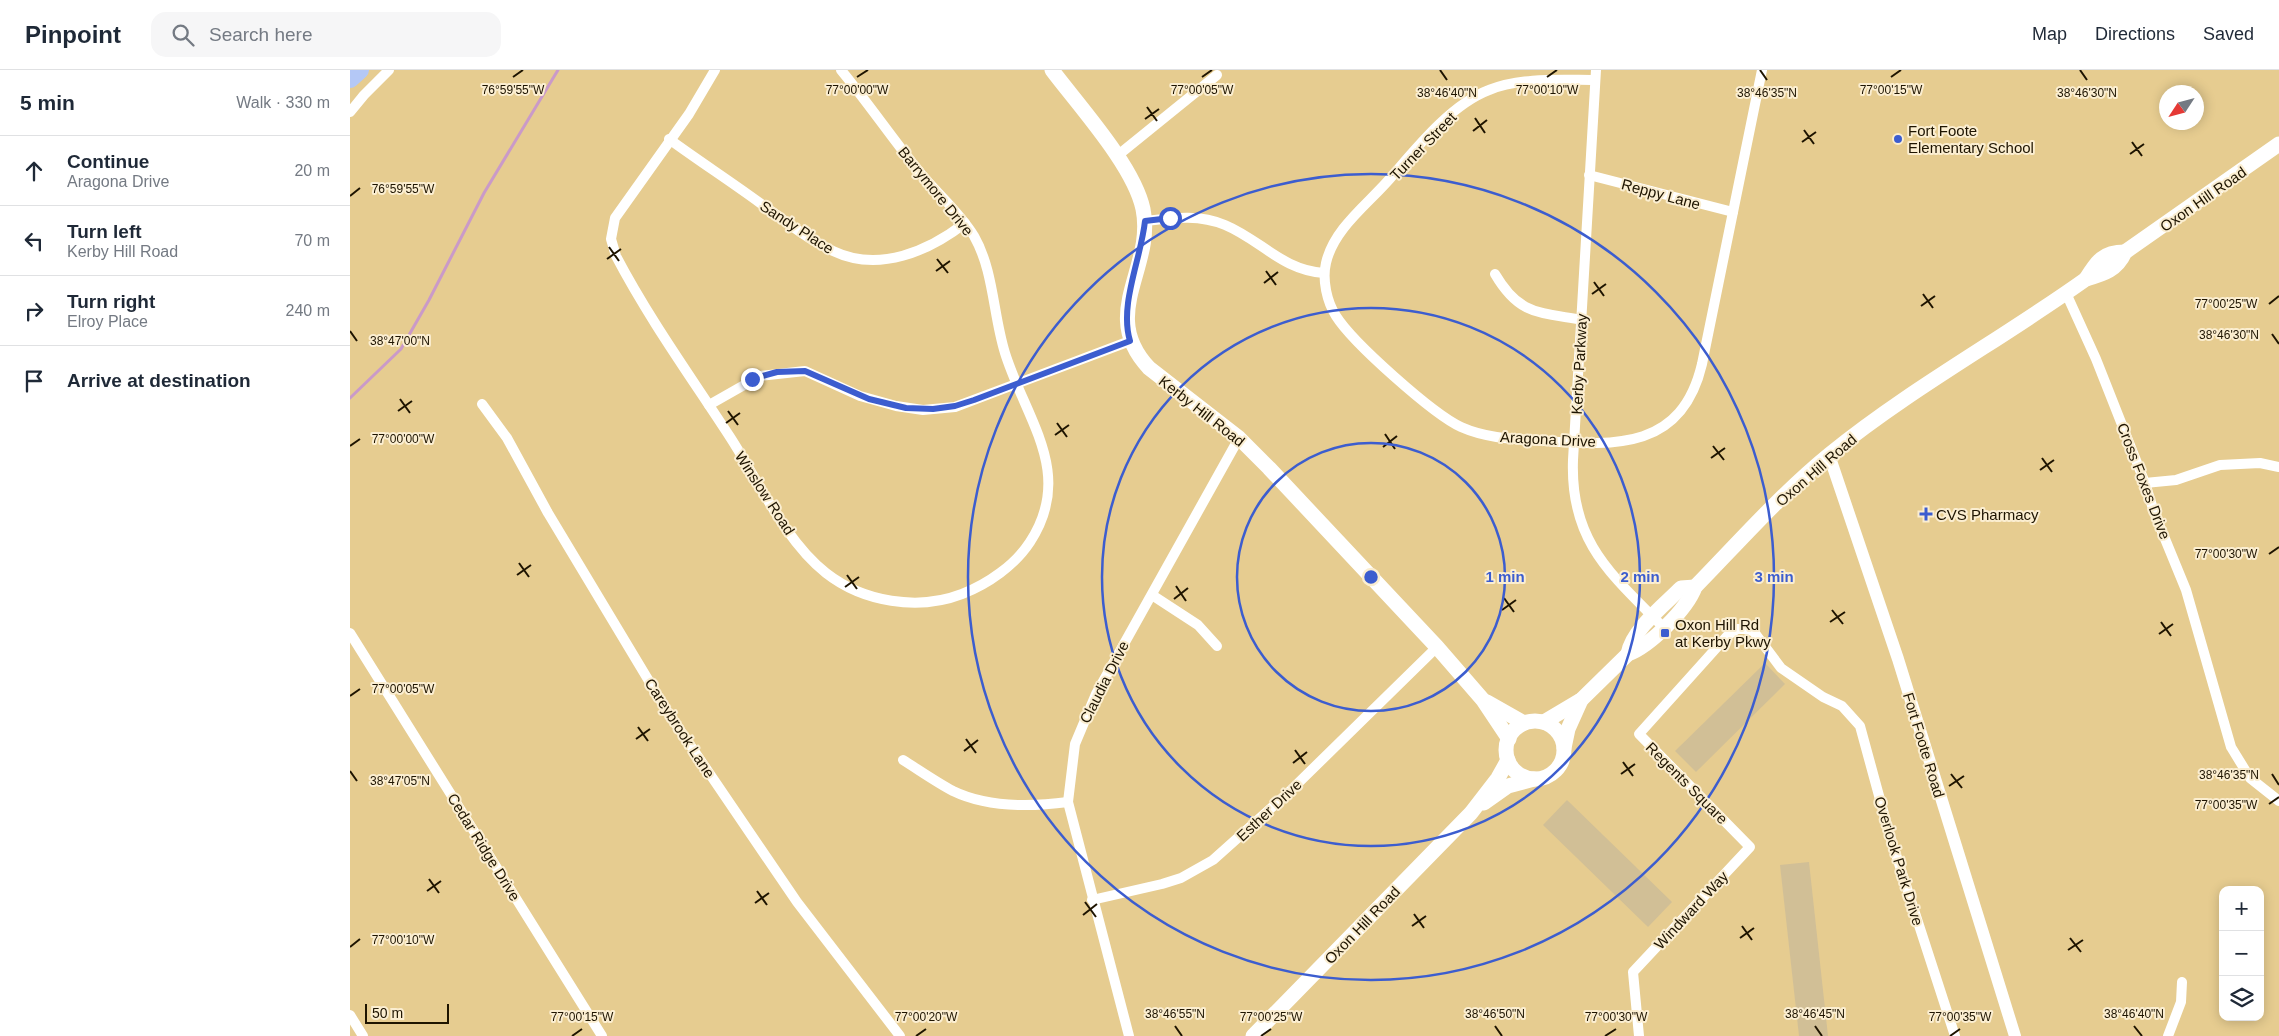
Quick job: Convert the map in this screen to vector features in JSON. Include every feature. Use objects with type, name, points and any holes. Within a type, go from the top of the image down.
[{"type":"highway","points":[[350,79],[360,70]]},
{"type":"main road","name":"Kerby Hill Road","points":[[1052,70],[1117,156],[1136,187],[1145,221],[1127,312],[1127,330],[1133,350],[1148,368],[1239,438],[1317,517],[1437,647],[1483,700],[1509,739]]},
{"type":"main road","name":"Oxon Hill Road","points":[[1544,722],[1581,700],[1628,654],[1637,651],[1664,628],[1691,600],[1695,587],[1786,494],[1829,455],[1900,402],[2086,279],[2106,273],[2120,263],[2125,252],[2279,144]]},
{"type":"main road","points":[[1628,654],[1630,644],[1681,588],[1695,587]]},
{"type":"main road","name":"Kerby Hill Road","points":[[1483,700],[1524,723]]},
{"type":"main road","name":"Oxon Hill Road","points":[[1564,748],[1568,729],[1581,700]]},
{"type":"main road","points":[[1544,722],[1558,732],[1564,748],[1560,766],[1544,778],[1534,779],[1523,776],[1514,770],[1508,760],[1509,739],[1515,730],[1524,723],[1544,722]]},
{"type":"main road","name":"Oxon Hill Road","points":[[1253,1036],[1471,813],[1498,778],[1508,760]]},
{"type":"main road","name":"Oxon Hill Road","points":[[1471,813],[1508,786],[1534,779]]},
{"type":"street","points":[[350,112],[389,70]]},
{"type":"street","name":"Winslow Road","points":[[715,70],[689,114],[618,211],[612,224],[611,239],[620,264],[788,530],[819,567],[840,582],[871,596],[897,601],[933,601],[973,590],[1008,567],[1027,546],[1045,514],[1050,483],[1047,462],[1018,384]]},
{"type":"street","name":"Barrymore Drive","points":[[840,70],[921,174],[965,223],[981,252],[1001,340],[1018,384]]},
{"type":"street","name":"Aragona Drive","points":[[1324,273],[1330,306],[1342,324],[1368,351],[1439,413],[1460,426],[1483,435],[1574,443],[1642,438],[1664,425],[1688,401],[1698,381],[1762,70]]},
{"type":"street","points":[[1117,156],[1217,75]]},
{"type":"street","name":"Kerby Parkway","points":[[1595,75],[1572,474],[1575,504],[1589,543],[1600,561],[1664,628]]},
{"type":"street","name":"Turner Street","points":[[1324,273],[1328,257],[1345,228],[1441,124],[1468,102],[1486,91],[1522,83],[1595,75]]},
{"type":"street","name":"Sandy Place","points":[[669,139],[810,239],[845,256],[887,259],[920,251],[934,245],[965,223]]},
{"type":"street","name":"Reppy Lane","points":[[1589,175],[1733,212]]},
{"type":"street","points":[[1145,221],[1170,218],[1212,221],[1238,232],[1280,260],[1310,272],[1324,273]]},
{"type":"street","points":[[1494,274],[1503,288],[1524,307],[1582,320]]},
{"type":"street","name":"Cross Foxes Drive","points":[[2066,293],[2096,359],[2192,607],[2231,747],[2250,778],[2279,801]]},
{"type":"street","points":[[709,405],[752,379],[788,371],[805,371],[860,396],[896,406],[923,410],[955,406],[1130,341]]},
{"type":"street","name":"Careybrook Lane","points":[[482,404],[507,438],[548,513],[667,711],[797,902],[900,1036]]},
{"type":"street","name":"Claudia Drive","points":[[1129,1036],[1068,802],[1073,754],[1082,723],[1096,694],[1239,438]]},
{"type":"street","name":"Fort Foote Road","points":[[1829,455],[1898,659],[2015,1036]]},
{"type":"street","points":[[2145,483],[2169,482],[2220,465],[2260,463],[2279,467]]},
{"type":"street","points":[[1152,596],[1198,625],[1217,646]]},
{"type":"street","name":"Regents Square","points":[[1750,847],[1639,734],[1728,635],[1737,629],[1746,629],[1754,632],[1781,668],[1826,698]]},
{"type":"street","name":"Cedar Ridge Drive","points":[[350,634],[602,1036]]},
{"type":"street","name":"Esther Drive","points":[[1092,900],[1181,878],[1213,860],[1283,798],[1437,647]]},
{"type":"street","name":"Overlook Park Drive","points":[[1826,698],[1842,706],[1852,716],[1865,740],[1890,836],[1955,1036]]},
{"type":"street","points":[[903,760],[953,791],[979,800],[1033,806],[1068,802]]},
{"type":"street","name":"Windward Way","points":[[1639,1036],[1633,972],[1750,847]]},
{"type":"street","points":[[2168,1036],[2181,1002],[2182,982]]},
{"type":"street","points":[[350,1015],[364,1036]]},
{"type":"shaded area","points":[[1765,663],[1785,684],[1696,772],[1675,751]]},
{"type":"shaded area","points":[[1567,800],[1672,902],[1648,927],[1543,825]]},
{"type":"shaded area","points":[[1809,862],[1828,1036],[1799,1036],[1780,865]]},
{"type":"waterway","points":[[350,398],[401,349],[429,300],[484,193],[558,70]]},
{"type":"place","name":"Fort Foote Elementary School","points":[[1898,139]]},
{"type":"place","name":"CVS Pharmacy","points":[[1926,514]]},
{"type":"place","name":"Oxon Hill Rd at Kerby Pkwy","points":[[1665,633]]},
{"type":"route","points":[[752,379],[777,372],[805,371],[820,376],[860,396],[906,408],[933,409],[955,406],[974,400],[1130,341],[1127,330],[1127,312],[1145,221],[1170,218]]}]
